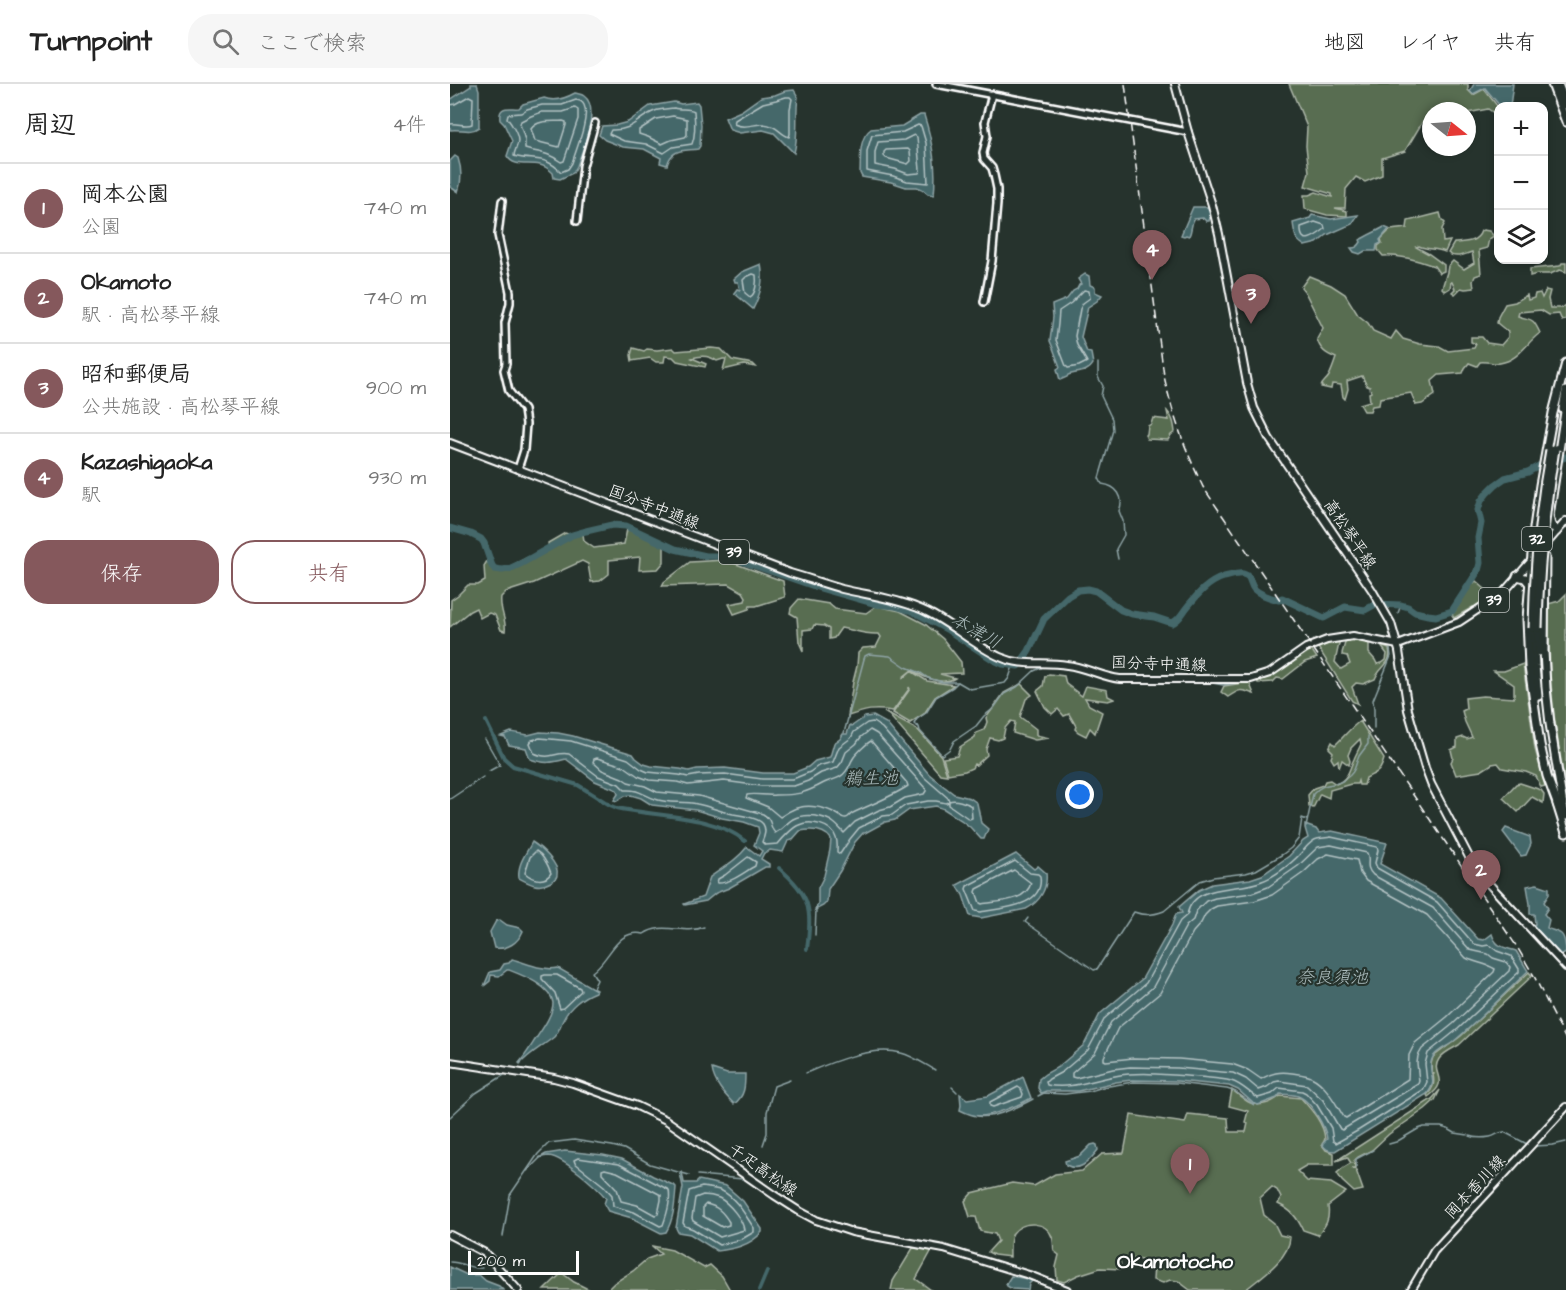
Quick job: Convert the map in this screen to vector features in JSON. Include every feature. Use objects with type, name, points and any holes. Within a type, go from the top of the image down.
[{"type":"highway","points":[[1552,84],[1566,122]]},
{"type":"highway","points":[[1558,84],[1566,105]]},
{"type":"highway","name":"32","points":[[1566,365],[1535,563],[1535,666],[1539,712],[1566,833]]},
{"type":"highway","name":"32","points":[[1553,450],[1566,391]]},
{"type":"highway","points":[[1560,805],[1547,776],[1540,744],[1529,667],[1527,619],[1541,474],[1553,450],[1566,405]]},
{"type":"highway","points":[[1553,450],[1556,472],[1546,544],[1544,651],[1545,679],[1560,805]]},
{"type":"highway","points":[[1549,516],[1551,525],[1557,531]]},
{"type":"highway","points":[[1517,576],[1525,578],[1530,584]]},
{"type":"highway","name":"32","points":[[1560,805],[1566,816]]},
{"type":"main road","name":"高松琴平線","points":[[1175,84],[1215,215],[1247,383],[1259,420],[1278,453],[1384,608],[1398,645],[1406,701],[1427,775],[1469,857],[1481,875],[1566,967]]},
{"type":"main road","name":"国分寺中通線","points":[[450,443],[790,573],[917,607],[994,654],[1019,663],[1069,665],[1120,679],[1245,679],[1270,673],[1306,648],[1327,639],[1353,636],[1398,645]]},
{"type":"main road","name":"39","points":[[1398,645],[1460,622],[1503,593],[1566,521]]},
{"type":"main road","name":"千疋高松線","points":[[450,1062],[554,1078],[637,1106],[666,1120],[774,1195],[816,1220],[852,1232],[944,1249],[1029,1275],[1066,1290]]},
{"type":"main road","name":"岡本香川線","points":[[1411,1290],[1434,1251],[1566,1107]]},
{"type":"main road","points":[[450,1235],[485,1253],[518,1290]]},
{"type":"street","points":[[936,84],[1188,132]]},
{"type":"street","points":[[984,302],[993,261],[997,204],[994,175],[983,153],[987,136],[985,122],[992,94]]},
{"type":"street","points":[[577,220],[583,166],[595,123]]},
{"type":"street","points":[[502,201],[498,235],[510,292],[505,323],[506,364],[504,370],[509,391],[524,410],[526,424],[524,450],[519,469]]},
{"type":"green space","points":[[1289,84],[1468,84],[1468,90],[1473,95],[1484,89],[1494,102],[1494,113],[1488,109],[1476,111],[1476,102],[1422,102],[1422,123],[1405,151],[1382,158],[1382,175],[1365,182],[1356,177],[1346,189],[1345,208],[1335,208],[1347,211],[1347,216],[1327,215],[1305,209],[1304,195],[1316,192],[1332,197],[1332,194],[1305,186],[1309,172],[1306,146],[1307,127]]},
{"type":"green space","points":[[1440,213],[1445,223],[1442,229],[1443,242],[1450,241],[1445,252],[1416,247],[1444,265],[1444,271],[1439,273],[1434,266],[1409,258],[1383,256],[1378,250],[1378,246],[1382,243],[1381,239],[1390,230],[1407,228],[1408,221]]},
{"type":"green space","points":[[1481,231],[1489,231],[1494,236],[1489,239],[1487,248],[1479,250],[1481,274],[1475,276],[1474,288],[1461,288],[1455,294],[1452,292],[1455,289],[1451,282],[1450,288],[1445,291],[1442,288],[1448,266],[1453,261],[1464,269],[1474,263],[1472,252],[1457,256],[1448,253],[1454,243],[1473,240]]},
{"type":"green space","points":[[1566,263],[1566,272],[1560,270],[1550,274],[1530,276],[1530,269],[1560,266]]},
{"type":"green space","points":[[1309,276],[1345,294],[1358,315],[1368,323],[1373,331],[1391,339],[1396,331],[1403,339],[1439,346],[1448,351],[1474,348],[1476,344],[1471,342],[1471,337],[1482,337],[1487,343],[1501,345],[1508,337],[1508,332],[1497,323],[1498,317],[1505,304],[1515,302],[1527,295],[1528,300],[1540,293],[1542,298],[1546,290],[1550,291],[1548,299],[1550,308],[1562,308],[1566,305],[1566,319],[1562,321],[1559,314],[1549,315],[1541,310],[1519,312],[1518,316],[1533,321],[1540,333],[1517,355],[1500,363],[1480,362],[1477,366],[1469,363],[1463,373],[1439,375],[1432,381],[1435,395],[1422,404],[1416,405],[1411,393],[1380,398],[1379,405],[1372,406],[1370,411],[1364,411],[1360,404],[1370,401],[1369,393],[1371,392],[1362,376],[1347,381],[1348,389],[1345,399],[1341,385],[1332,384],[1331,389],[1321,387],[1329,376],[1336,358],[1324,351],[1317,339],[1323,328],[1301,287]]},
{"type":"green space","points":[[633,348],[644,351],[673,348],[676,351],[721,349],[732,360],[753,364],[756,367],[744,365],[723,370],[726,359],[717,361],[705,356],[692,358],[706,364],[705,367],[665,356],[664,362],[656,362],[650,358],[632,361]]},
{"type":"green space","points":[[1167,411],[1174,423],[1175,432],[1168,440],[1147,439],[1145,435],[1153,418],[1169,420]]},
{"type":"green space","points":[[627,529],[664,546],[664,562],[658,569],[639,570],[640,557],[609,560],[609,574],[600,581],[591,582],[588,564],[582,561],[534,583],[506,592],[501,597],[505,631],[501,630],[495,615],[489,613],[480,618],[476,608],[450,627],[451,600],[468,585],[478,585],[485,581],[484,566],[487,561],[491,568],[503,570],[549,549],[548,543],[565,533],[583,534],[584,541],[594,548],[624,544]]},
{"type":"green space","points":[[725,560],[783,581],[785,597],[750,606],[749,609],[734,614],[729,604],[745,601],[746,597],[743,592],[729,584],[662,586],[690,562]]},
{"type":"green space","points":[[1476,581],[1494,597],[1476,609],[1473,607],[1454,618],[1452,615]]},
{"type":"green space","points":[[1566,594],[1566,793],[1550,674],[1548,604],[1559,601]]},
{"type":"green space","points":[[799,599],[829,604],[835,609],[866,613],[876,606],[900,611],[925,624],[943,639],[961,662],[962,673],[940,674],[955,678],[944,681],[927,678],[912,670],[903,677],[911,671],[927,681],[954,685],[935,697],[924,714],[910,723],[893,713],[910,689],[909,687],[893,711],[870,710],[848,716],[858,653],[863,648],[876,647],[881,637],[879,634],[841,628],[834,638],[829,639],[829,629],[814,625],[812,629],[803,630],[803,651],[799,642],[797,617],[790,613],[791,608]]},
{"type":"green space","points":[[1353,638],[1369,642],[1369,653],[1377,664],[1386,660],[1387,654],[1381,646],[1389,649],[1390,654],[1375,679],[1363,684],[1356,683],[1352,687],[1358,704],[1352,701],[1317,646],[1340,639],[1335,662],[1341,669],[1350,664],[1347,656],[1342,655],[1345,640]]},
{"type":"green space","points":[[1311,649],[1317,658],[1305,662],[1283,679],[1277,678],[1273,682],[1258,683],[1257,681],[1280,671]]},
{"type":"green space","points":[[1523,664],[1535,749],[1545,786],[1541,787],[1536,776],[1502,768],[1498,763],[1481,771],[1456,775],[1451,762],[1453,758],[1451,750],[1457,747],[1457,739],[1472,737],[1462,711],[1466,709],[1465,698],[1483,696],[1514,698],[1514,685],[1494,671],[1504,671]]},
{"type":"green space","points":[[1049,674],[1064,676],[1066,684],[1082,696],[1086,686],[1107,690],[1108,696],[1114,699],[1108,701],[1085,698],[1089,705],[1102,712],[1095,733],[1090,728],[1086,736],[1078,732],[1069,714],[1064,716],[1058,709],[1052,714],[1045,707],[1037,691],[1043,686],[1045,676]]},
{"type":"green space","points":[[1249,682],[1254,694],[1240,691],[1228,697],[1221,692],[1224,686]]},
{"type":"green space","points":[[1021,684],[1032,695],[1026,699],[1020,717],[1036,729],[1036,735],[1049,738],[1035,740],[1013,733],[1015,722],[1011,721],[1005,728],[1003,738],[998,740],[990,738],[986,749],[987,755],[976,765],[974,764],[972,768],[965,771],[948,774],[943,758],[957,756],[960,747],[975,737],[976,733],[984,730],[986,718],[1004,693]]},
{"type":"green space","points":[[884,712],[918,730],[941,756],[947,775],[940,774]]},
{"type":"green space","points":[[1360,721],[1384,759],[1378,772],[1366,778],[1364,785],[1359,785],[1358,781],[1357,784],[1330,790],[1329,798],[1320,794],[1313,808],[1309,806],[1308,795],[1314,788],[1330,780],[1336,784],[1348,773],[1361,744],[1360,739],[1348,755],[1349,765],[1342,760],[1339,768],[1338,760],[1334,763],[1331,758],[1333,752],[1329,748],[1332,742],[1335,745]]},
{"type":"green space","points":[[1520,783],[1541,790],[1544,794],[1543,803],[1532,797],[1518,812],[1503,798],[1516,784]]},
{"type":"green space","points":[[1529,972],[1532,976],[1459,1045],[1439,1059],[1436,1069],[1438,1086],[1428,1097],[1434,1084],[1431,1064],[1433,1057],[1461,1036]]},
{"type":"green space","points":[[1232,1090],[1248,1102],[1257,1105],[1268,1103],[1280,1096],[1301,1098],[1320,1122],[1325,1139],[1322,1145],[1326,1150],[1334,1153],[1334,1165],[1307,1165],[1297,1171],[1307,1181],[1331,1183],[1346,1192],[1328,1206],[1327,1222],[1318,1235],[1303,1230],[1293,1214],[1278,1204],[1281,1198],[1277,1190],[1272,1187],[1260,1198],[1264,1215],[1274,1223],[1280,1235],[1290,1237],[1289,1245],[1280,1260],[1245,1290],[1190,1290],[1178,1281],[1170,1280],[1163,1283],[1153,1280],[1154,1265],[1138,1259],[1120,1259],[1121,1269],[1100,1268],[1064,1282],[1057,1280],[1056,1267],[1059,1255],[1054,1251],[1052,1237],[1045,1228],[1034,1224],[1023,1226],[1013,1233],[1010,1242],[1010,1257],[988,1252],[998,1241],[995,1234],[980,1231],[976,1217],[970,1217],[965,1201],[972,1193],[1012,1183],[1034,1186],[1055,1174],[1082,1171],[1102,1154],[1124,1153],[1131,1115],[1185,1123],[1188,1114],[1228,1118],[1229,1132],[1246,1132],[1248,1123],[1245,1122],[1248,1111],[1229,1106]]},
{"type":"green space","points":[[1440,1090],[1435,1100],[1425,1109],[1354,1161],[1355,1168],[1352,1168],[1356,1170],[1363,1190],[1354,1192],[1342,1181],[1337,1173],[1351,1163],[1347,1157],[1336,1161],[1432,1099]]},
{"type":"green space","points":[[652,1246],[672,1250],[704,1268],[710,1265],[722,1276],[730,1290],[607,1290],[647,1259],[661,1254]]},
{"type":"green space","points":[[913,1248],[932,1250],[916,1279],[931,1290],[891,1290],[893,1281]]},
{"type":"green space","points":[[562,1273],[574,1282],[590,1290],[544,1290]]},
{"type":"water","points":[[471,84],[477,84],[479,90],[479,127],[469,130],[450,130],[450,100]]},
{"type":"water","points":[[1474,84],[1513,84],[1511,102],[1497,102],[1485,88],[1473,94],[1470,91]]},
{"type":"water","points":[[794,90],[798,97],[794,153],[774,133],[763,130],[740,133],[730,130],[725,118],[741,111],[761,97]]},
{"type":"water","points":[[575,93],[583,95],[589,102],[591,119],[586,140],[573,173],[560,179],[554,178],[553,173],[544,166],[510,160],[507,156],[512,141],[500,120],[503,109],[519,108],[523,104],[544,98],[560,99]]},
{"type":"water","points":[[674,102],[681,104],[697,102],[699,105],[700,146],[698,149],[675,153],[667,165],[660,163],[661,158],[644,149],[623,147],[599,135],[602,126],[628,122],[650,106]]},
{"type":"water","points":[[924,115],[931,144],[935,175],[934,195],[917,187],[906,187],[862,177],[860,173],[861,149],[867,133],[871,129],[902,126]]},
{"type":"water","points":[[455,156],[458,158],[461,171],[458,192],[450,187],[450,161]]},
{"type":"water","points":[[1193,207],[1211,207],[1209,221],[1203,218],[1194,219],[1189,236],[1181,235]]},
{"type":"water","points":[[1312,215],[1331,219],[1358,215],[1352,224],[1327,235],[1317,243],[1305,246],[1296,236],[1293,223],[1310,218]]},
{"type":"water","points":[[1384,227],[1389,229],[1380,240],[1381,243],[1377,245],[1376,251],[1365,251],[1360,254],[1351,248],[1357,247],[1360,240]]},
{"type":"water","points":[[761,264],[761,287],[753,309],[734,293],[737,289],[740,290],[738,282],[734,279],[742,272]]},
{"type":"water","points":[[1085,274],[1089,276],[1090,285],[1095,287],[1095,292],[1102,295],[1088,307],[1081,337],[1087,352],[1091,353],[1093,364],[1085,371],[1068,375],[1060,380],[1057,369],[1060,367],[1050,341],[1052,305],[1067,299],[1081,284],[1078,279]]},
{"type":"water","name":"鵜生池","points":[[873,716],[886,723],[929,774],[954,794],[970,798],[977,803],[981,823],[988,829],[984,839],[981,839],[970,827],[944,809],[936,806],[909,810],[895,820],[885,822],[863,833],[855,842],[828,889],[827,902],[815,910],[818,904],[818,888],[824,876],[830,850],[831,839],[825,833],[813,830],[800,831],[788,841],[783,852],[770,850],[764,853],[761,859],[769,864],[769,867],[716,893],[706,901],[685,905],[703,897],[710,877],[735,860],[747,847],[759,856],[762,851],[754,845],[759,833],[758,827],[696,810],[652,805],[631,795],[617,801],[614,800],[618,794],[617,790],[595,781],[566,759],[540,762],[530,759],[526,748],[509,745],[505,737],[501,736],[511,732],[528,735],[540,732],[558,733],[633,754],[644,764],[689,771],[725,768],[763,773],[793,773],[808,767],[815,761],[830,757],[834,743],[843,734],[847,734],[850,725],[852,726],[865,717]]},
{"type":"water","name":"奈良須池","points":[[1305,825],[1316,829],[1319,833],[1332,831],[1387,843],[1380,864],[1441,898],[1478,939],[1484,940],[1492,934],[1498,944],[1516,951],[1528,971],[1473,1025],[1438,1051],[1431,1064],[1433,1080],[1427,1094],[1335,1151],[1323,1146],[1322,1144],[1327,1139],[1321,1122],[1309,1104],[1296,1095],[1280,1094],[1277,1098],[1258,1105],[1229,1086],[1132,1080],[1078,1091],[1041,1093],[1038,1088],[1039,1079],[1058,1067],[1084,1045],[1100,1014],[1142,979],[1176,914],[1182,913],[1179,907],[1199,890],[1212,884],[1250,879],[1262,875],[1289,856],[1308,838]]},
{"type":"water","points":[[1506,828],[1530,837],[1531,844],[1526,855],[1521,856],[1503,832]]},
{"type":"water","points":[[532,842],[553,861],[557,871],[556,878],[547,884],[535,885],[519,878],[521,864]]},
{"type":"water","points":[[1016,854],[1034,869],[1038,866],[1046,873],[1046,884],[1039,898],[1026,909],[981,918],[970,916],[957,885]]},
{"type":"water","points":[[1537,884],[1549,888],[1549,894],[1544,902],[1548,908],[1544,914],[1549,920],[1547,928],[1562,935],[1566,953],[1560,956],[1533,925],[1535,924],[1534,914],[1530,914],[1527,886]]},
{"type":"water","points":[[500,920],[523,931],[511,945],[494,948],[490,932],[496,921]]},
{"type":"water","points":[[512,959],[540,968],[558,968],[596,990],[572,1007],[554,1037],[520,1064],[547,1021],[553,1003],[542,986],[509,970],[499,976],[491,975],[490,981],[484,986],[490,972],[500,970]]},
{"type":"water","points":[[712,1069],[727,1074],[745,1074],[742,1094],[734,1104],[717,1084]]},
{"type":"water","points":[[1023,1077],[1031,1098],[1026,1101],[985,1116],[960,1110],[960,1094],[967,1099],[988,1096]]},
{"type":"water","points":[[1095,1144],[1098,1150],[1084,1165],[1076,1168],[1066,1165],[1065,1161],[1080,1156]]},
{"type":"water","points":[[565,1151],[622,1159],[675,1186],[674,1210],[666,1232],[661,1233],[632,1218],[608,1211],[604,1204],[606,1198],[579,1173],[555,1158],[549,1156],[539,1158],[546,1154]]},
{"type":"water","points":[[682,1172],[684,1183],[696,1183],[699,1180],[726,1186],[743,1201],[762,1232],[747,1244],[717,1251],[690,1234],[678,1232],[676,1228],[683,1187],[680,1173]]},
{"type":"water","points":[[450,1267],[467,1275],[479,1275],[503,1290],[450,1290]]},
{"type":"water","points":[[1011,1276],[1033,1280],[1028,1290],[1012,1289],[1006,1284]]},
{"type":"waterway","points":[[1098,363],[1098,377],[1103,386],[1101,396],[1112,419],[1113,430],[1099,478],[1102,484],[1116,490],[1121,501],[1119,511],[1123,521],[1124,535],[1116,549],[1118,559]]},
{"type":"waterway","name":"本津川","points":[[450,528],[481,539],[492,566],[502,570],[522,563],[572,535],[612,525],[626,526],[675,549],[706,556],[727,556],[820,588],[876,604],[912,611],[948,630],[994,660],[1018,666],[1029,651],[1044,619],[1068,596],[1078,590],[1096,591],[1121,610],[1172,623],[1208,585],[1218,579],[1236,574],[1248,576],[1254,589],[1259,593],[1279,600],[1282,598],[1324,618],[1345,607],[1365,610],[1376,604],[1401,605],[1415,612],[1436,616],[1452,611],[1478,571],[1480,563],[1478,538],[1481,523],[1478,510],[1481,501],[1495,485],[1505,478],[1528,472],[1544,463],[1566,457]]},
{"type":"waterway","points":[[1398,613],[1401,605]]},
{"type":"waterway","points":[[1378,644],[1389,647]]},
{"type":"waterway","points":[[1374,728],[1373,700],[1391,656],[1390,649]]},
{"type":"waterway","points":[[844,733],[864,659],[869,654],[890,656],[928,678],[943,682],[958,682],[970,689],[1005,683],[1013,666]]},
{"type":"waterway","points":[[1277,672],[1290,662]]},
{"type":"waterway","points":[[958,682],[936,697],[926,713],[914,724],[942,755],[950,749],[954,741],[976,726],[1004,694],[1017,687],[1034,671],[1051,666]]},
{"type":"waterway","points":[[1138,682],[1199,682]]},
{"type":"waterway","points":[[1207,682],[1223,685],[1246,682]]},
{"type":"waterway","points":[[486,721],[504,758],[513,766],[578,785],[617,808],[701,821],[732,832],[745,841]]},
{"type":"waterway","points":[[1306,827],[1313,794],[1321,787],[1340,782],[1351,775],[1359,756],[1368,744],[1368,736]]},
{"type":"waterway","points":[[485,739],[500,765],[489,771]]},
{"type":"waterway","points":[[450,799],[483,777]]},
{"type":"waterway","points":[[1028,918],[1025,922],[1094,970],[1097,969],[1134,912],[1153,914],[1164,911],[1200,881],[1256,870],[1291,848],[1299,838],[1302,818],[1307,820]]},
{"type":"waterway","points":[[779,868],[798,886],[807,904],[809,913],[807,949]]},
{"type":"waterway","points":[[815,935],[816,910]]},
{"type":"waterway","points":[[593,988],[597,980],[592,972],[614,946],[627,936],[665,928],[689,930],[704,927]]},
{"type":"waterway","points":[[806,1073],[853,1056],[878,1051],[905,1054],[935,1070]]},
{"type":"waterway","points":[[450,1117],[476,1093],[504,1075]]},
{"type":"waterway","points":[[763,1145],[767,1133],[767,1112],[774,1086],[790,1080]]},
{"type":"waterway","points":[[1038,1096],[1044,1093],[1065,1094],[1090,1091],[1133,1082],[1177,1083],[1227,1089],[1236,1092],[1254,1105],[1253,1103]]},
{"type":"waterway","points":[[952,1087],[957,1092]]},
{"type":"waterway","points":[[978,1116],[999,1114],[1033,1099]]},
{"type":"waterway","points":[[1389,1144],[1424,1127],[1441,1127],[1468,1135]]},
{"type":"waterway","points":[[1470,1136],[1488,1137],[1504,1132],[1527,1144]]},
{"type":"waterway","points":[[503,1236],[510,1195],[538,1154],[549,1143],[574,1140],[612,1146],[624,1149],[650,1164],[678,1172]]},
{"type":"waterway","points":[[1535,1146],[1566,1142]]},
{"type":"waterway","points":[[1356,1167],[1356,1159],[1373,1150]]},
{"type":"waterway","points":[[527,1171],[540,1158]]},
{"type":"waterway","points":[[682,1173],[689,1175]]},
{"type":"waterway","points":[[698,1175],[743,1179]]},
{"type":"waterway","points":[[450,1262],[482,1268]]},
{"type":"waterway","points":[[759,1290],[767,1271]]},
{"type":"railway","points":[[1125,84],[1164,376],[1185,446],[1203,487],[1517,947],[1566,1040]]},
{"type":"place","name":"Kazashigaoka","points":[[1152,280]]},
{"type":"place","name":"昭和郵便局","points":[[1251,324]]},
{"type":"place","name":"Okamoto","points":[[1481,900]]},
{"type":"place","name":"岡本公園","points":[[1190,1194]]},
{"type":"district","name":"Okamotocho","points":[[1175,1262]]}]
